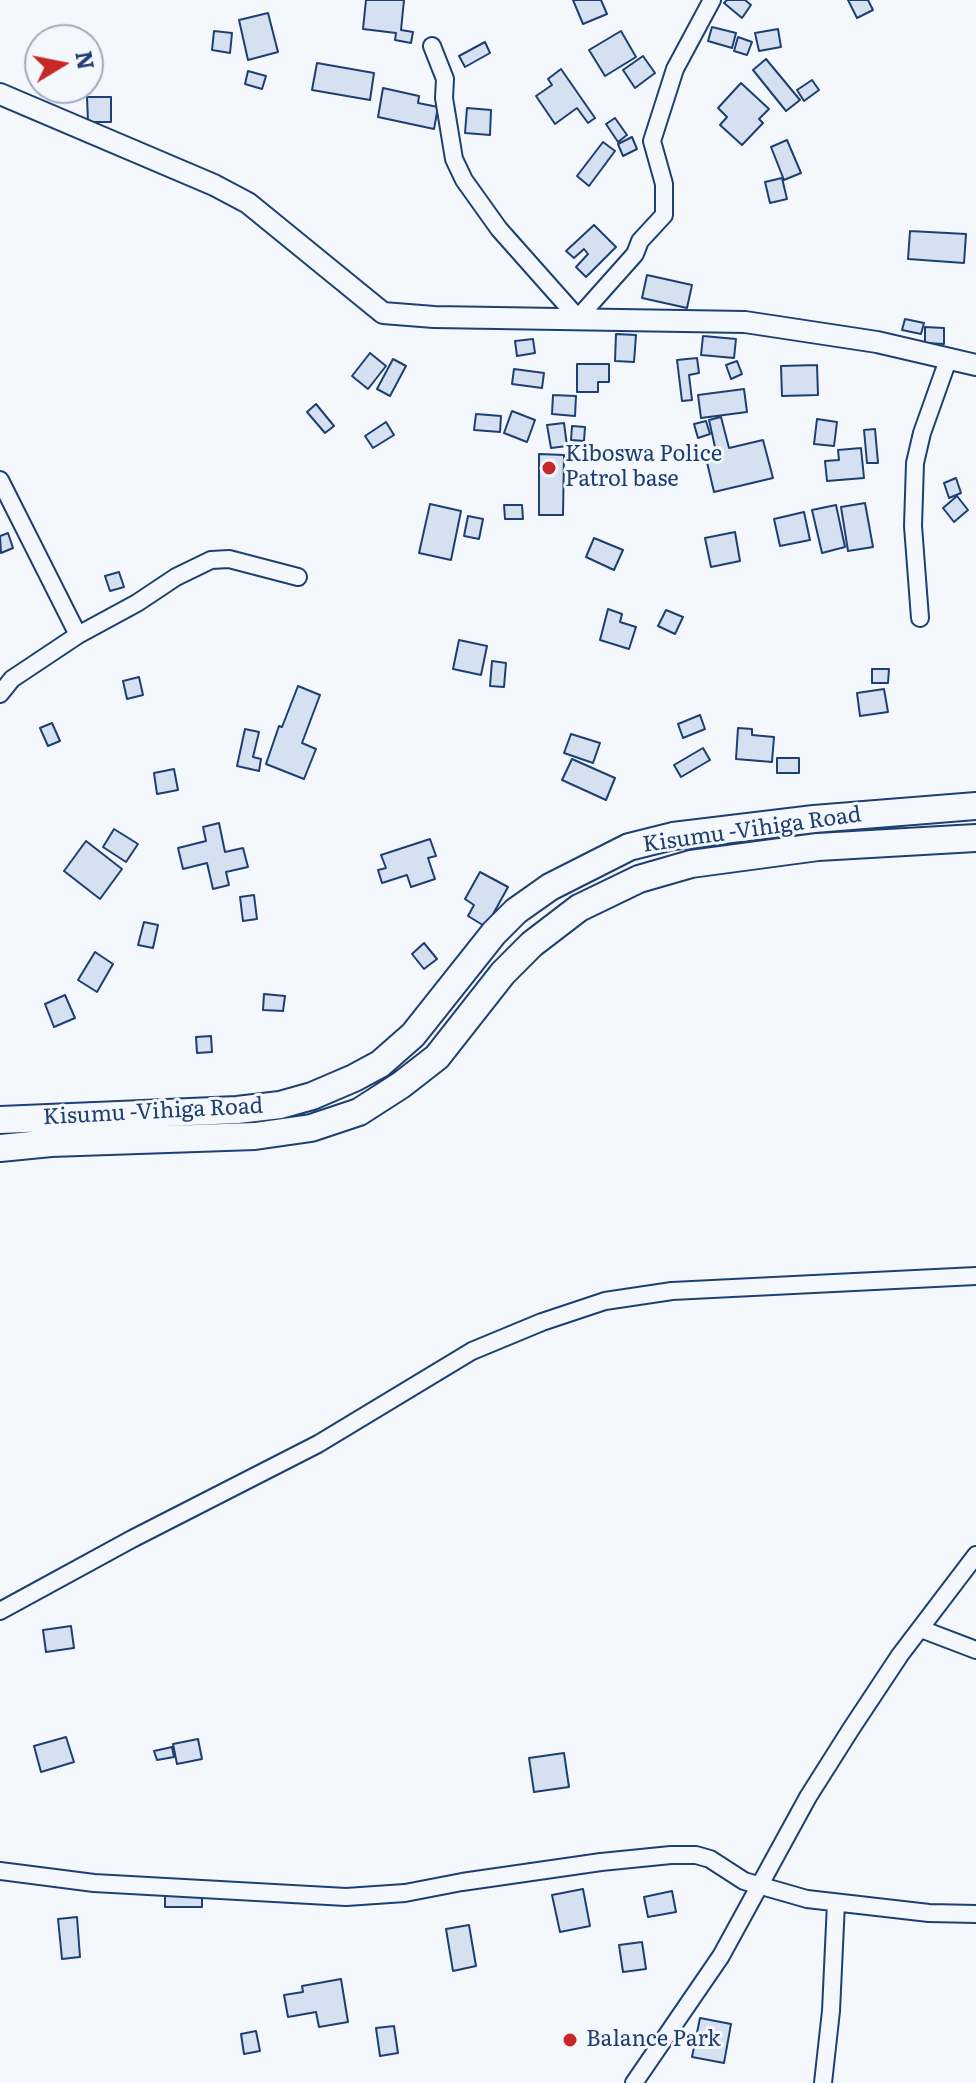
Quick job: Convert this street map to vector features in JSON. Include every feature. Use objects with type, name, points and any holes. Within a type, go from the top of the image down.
[{"type":"highway","name":"Kisumu -Vihiga Road","points":[[0,1120],[237,1110],[280,1105],[312,1096],[380,1064],[413,1035],[494,933],[516,911],[550,887],[629,847],[673,836],[814,819],[976,806]]},
{"type":"highway","name":"Kisumu -Vihiga Road","points":[[0,1148],[51,1143],[255,1136],[311,1128],[359,1112],[401,1085],[437,1057],[503,973],[532,944],[579,908],[639,879],[691,864],[818,847],[976,838]]},
{"type":"street","points":[[578,318],[635,254],[640,241],[664,215],[664,184],[652,141],[675,69],[712,0]]},
{"type":"street","points":[[432,46],[445,79],[444,98],[454,159],[464,180],[499,229],[578,318]]},
{"type":"street","points":[[0,94],[214,185],[248,203],[383,313],[448,318],[745,322],[813,330],[976,365]]},
{"type":"street","points":[[920,618],[913,526],[915,463],[922,433],[949,357]]},
{"type":"street","points":[[0,480],[78,635]]},
{"type":"street","points":[[0,694],[12,679],[78,635],[211,560],[229,559],[298,577]]},
{"type":"street","points":[[0,1611],[318,1444],[472,1351],[542,1322],[605,1301],[672,1291],[976,1276]]},
{"type":"street","points":[[634,2083],[721,1956],[808,1797],[900,1655],[976,1555]]},
{"type":"street","points":[[921,1629],[976,1650]]},
{"type":"street","points":[[0,1871],[94,1883],[346,1897],[405,1893],[601,1862],[696,1855],[710,1859],[744,1881],[807,1899],[929,1913],[976,1914]]},
{"type":"street","points":[[823,2083],[831,2011],[836,1903]]},
{"type":"building","points":[[366,0],[404,0],[401,30],[413,32],[411,43],[395,40],[396,33],[363,29]]},
{"type":"building","points":[[573,0],[601,0],[607,14],[583,24]]},
{"type":"building","points":[[727,0],[745,0],[751,5],[742,18],[724,3]]},
{"type":"building","points":[[848,0],[868,0],[873,10],[857,18]]},
{"type":"building","points":[[268,13],[278,52],[248,60],[239,20]]},
{"type":"building","points":[[712,27],[736,33],[732,48],[708,41]]},
{"type":"building","points":[[778,29],[781,47],[759,51],[755,33]]},
{"type":"building","points":[[214,31],[232,33],[230,53],[212,50]]},
{"type":"building","points":[[621,31],[636,57],[605,76],[589,50]]},
{"type":"building","points":[[738,37],[752,42],[747,55],[734,51]]},
{"type":"building","points":[[485,42],[490,53],[465,67],[459,56]]},
{"type":"building","points":[[643,56],[655,73],[635,88],[623,70]]},
{"type":"building","points":[[766,59],[800,100],[786,111],[753,70]]},
{"type":"building","points":[[317,63],[374,73],[370,100],[312,90]]},
{"type":"building","points":[[561,69],[595,118],[588,123],[577,108],[555,124],[536,96],[552,85],[548,79]]},
{"type":"building","points":[[248,71],[266,76],[262,89],[245,84]]},
{"type":"building","points":[[812,80],[819,90],[804,101],[797,90]]},
{"type":"building","points":[[741,83],[769,109],[759,119],[763,123],[742,145],[720,125],[727,117],[718,108]]},
{"type":"building","points":[[383,88],[419,96],[418,103],[438,107],[434,129],[378,117]]},
{"type":"building","points":[[104,97],[111,97],[111,122],[88,122],[87,104],[104,104]]},
{"type":"building","points":[[467,108],[491,110],[490,135],[465,133]]},
{"type":"building","points":[[615,118],[627,135],[618,142],[606,124]]},
{"type":"building","points":[[632,137],[637,149],[623,156],[618,144]]},
{"type":"building","points":[[787,140],[801,173],[784,180],[771,147]]},
{"type":"building","points":[[603,142],[615,151],[589,186],[577,176]]},
{"type":"building","points":[[782,178],[787,199],[770,203],[765,182]]},
{"type":"building","points":[[594,225],[616,247],[586,277],[576,267],[588,254],[584,249],[574,258],[566,251]]},
{"type":"building","points":[[910,231],[966,234],[964,263],[908,259]]},
{"type":"building","points":[[647,275],[692,285],[687,308],[642,298]]},
{"type":"building","points":[[905,319],[924,323],[921,334],[902,330]]},
{"type":"building","points":[[925,327],[944,328],[944,344],[925,343]]},
{"type":"building","points":[[616,334],[636,335],[634,362],[615,361]]},
{"type":"building","points":[[703,336],[736,339],[734,358],[701,355]]},
{"type":"building","points":[[533,339],[535,353],[517,356],[515,341]]},
{"type":"building","points":[[370,353],[386,366],[368,389],[352,376]]},
{"type":"building","points":[[697,358],[699,373],[689,375],[692,400],[682,401],[677,360]]},
{"type":"building","points":[[393,359],[406,366],[390,396],[377,389]]},
{"type":"building","points":[[737,361],[742,374],[731,379],[726,365]]},
{"type":"building","points":[[577,364],[609,364],[609,382],[598,382],[598,392],[577,392]]},
{"type":"building","points":[[817,365],[818,395],[782,396],[781,366]]},
{"type":"building","points":[[514,369],[544,373],[542,388],[512,384]]},
{"type":"building","points":[[744,389],[747,412],[701,418],[698,395]]},
{"type":"building","points":[[553,395],[576,396],[575,416],[552,414]]},
{"type":"building","points":[[316,404],[334,426],[325,433],[307,412]]},
{"type":"building","points":[[512,411],[535,420],[527,442],[504,433]]},
{"type":"building","points":[[476,414],[501,416],[500,432],[474,430]]},
{"type":"building","points":[[721,417],[729,448],[763,440],[773,478],[714,492],[706,458],[717,456],[709,420]]},
{"type":"building","points":[[817,419],[837,422],[834,446],[814,444]]},
{"type":"building","points":[[706,421],[710,434],[698,438],[694,424]]},
{"type":"building","points":[[386,422],[394,435],[373,448],[365,436]]},
{"type":"building","points":[[564,423],[567,446],[551,448],[547,425]]},
{"type":"building","points":[[572,426],[585,427],[584,441],[571,440]]},
{"type":"building","points":[[875,429],[878,463],[867,463],[864,430]]},
{"type":"building","points":[[861,448],[864,478],[827,481],[825,461],[839,460],[838,450]]},
{"type":"building","points":[[539,454],[564,455],[563,515],[539,515]]},
{"type":"building","points":[[956,478],[961,493],[949,498],[944,483]]},
{"type":"building","points":[[957,496],[968,510],[954,522],[943,508]]},
{"type":"building","points":[[865,503],[873,547],[848,551],[841,507]]},
{"type":"building","points":[[430,504],[461,511],[451,560],[419,553]]},
{"type":"building","points":[[504,505],[522,505],[523,519],[505,519]]},
{"type":"building","points":[[836,505],[845,547],[822,553],[812,510]]},
{"type":"building","points":[[804,512],[810,540],[780,546],[774,519]]},
{"type":"building","points":[[468,516],[483,519],[479,539],[464,536]]},
{"type":"building","points":[[735,532],[740,561],[711,567],[705,538]]},
{"type":"building","points":[[8,533],[13,548],[1,553],[0,536]]},
{"type":"building","points":[[594,538],[623,550],[614,570],[586,557]]},
{"type":"building","points":[[119,572],[124,587],[110,591],[105,576]]},
{"type":"building","points":[[608,609],[622,614],[620,622],[636,627],[629,649],[600,640]]},
{"type":"building","points":[[666,610],[683,617],[675,634],[658,626]]},
{"type":"building","points":[[459,640],[487,646],[481,675],[453,669]]},
{"type":"building","points":[[492,661],[506,663],[504,687],[490,686]]},
{"type":"building","points":[[872,669],[889,669],[888,683],[872,683]]},
{"type":"building","points":[[139,677],[143,695],[127,699],[123,681]]},
{"type":"building","points":[[298,686],[320,695],[302,743],[316,749],[304,779],[266,764]]},
{"type":"building","points":[[884,689],[888,712],[860,716],[857,693]]},
{"type":"building","points":[[700,715],[705,729],[683,738],[678,724]]},
{"type":"building","points":[[52,723],[60,741],[48,746],[40,728]]},
{"type":"building","points":[[738,728],[752,729],[752,735],[774,737],[772,762],[736,759]]},
{"type":"building","points":[[245,729],[259,732],[253,757],[261,759],[259,771],[237,766]]},
{"type":"building","points":[[571,734],[600,743],[593,763],[564,753]]},
{"type":"building","points":[[703,748],[710,760],[681,777],[674,765]]},
{"type":"building","points":[[777,758],[799,758],[799,773],[777,773]]},
{"type":"building","points":[[572,759],[615,778],[606,800],[562,780]]},
{"type":"building","points":[[174,769],[178,790],[157,794],[154,773]]},
{"type":"building","points":[[219,823],[225,852],[243,848],[248,867],[226,872],[229,885],[213,889],[207,863],[183,869],[178,848],[206,841],[203,827]]},
{"type":"building","points":[[114,829],[138,844],[126,862],[103,847]]},
{"type":"building","points":[[430,839],[436,856],[428,858],[435,879],[411,887],[407,875],[382,883],[378,870],[386,868],[381,855]]},
{"type":"building","points":[[86,841],[122,869],[100,899],[64,871]]},
{"type":"building","points":[[480,872],[508,887],[486,927],[468,916],[474,905],[465,899]]},
{"type":"building","points":[[254,895],[257,919],[243,921],[240,897]]},
{"type":"building","points":[[144,922],[158,925],[153,948],[138,945]]},
{"type":"building","points":[[424,943],[437,959],[424,969],[412,954]]},
{"type":"building","points":[[95,952],[113,964],[97,992],[78,980]]},
{"type":"building","points":[[264,994],[285,996],[283,1011],[263,1010]]},
{"type":"building","points":[[65,995],[75,1018],[54,1027],[45,1004]]},
{"type":"building","points":[[211,1036],[212,1052],[197,1053],[196,1037]]},
{"type":"building","points":[[71,1626],[74,1648],[46,1652],[43,1630]]},
{"type":"building","points":[[66,1737],[74,1762],[41,1772],[34,1746]]},
{"type":"building","points":[[198,1739],[202,1759],[177,1764],[173,1744]]},
{"type":"building","points":[[172,1747],[174,1757],[157,1760],[154,1751]]},
{"type":"building","points":[[564,1753],[569,1787],[534,1792],[529,1758]]},
{"type":"building","points":[[583,1889],[590,1926],[560,1932],[552,1895]]},
{"type":"building","points":[[672,1891],[676,1912],[648,1917],[644,1897]]},
{"type":"building","points":[[165,1894],[202,1894],[202,1907],[165,1907]]},
{"type":"building","points":[[77,1917],[80,1957],[62,1959],[58,1919]]},
{"type":"building","points":[[469,1925],[476,1966],[453,1971],[446,1929]]},
{"type":"building","points":[[642,1942],[646,1969],[623,1972],[619,1945]]},
{"type":"building","points":[[341,1979],[348,2022],[319,2027],[316,2012],[288,2017],[284,1995],[303,1992],[302,1986]]},
{"type":"building","points":[[700,2018],[731,2024],[724,2063],[692,2057]]},
{"type":"building","points":[[394,2026],[398,2053],[380,2056],[376,2028]]},
{"type":"building","points":[[256,2031],[260,2051],[244,2054],[241,2034]]},
{"type":"place","name":"Kiboswa Police Patrol base","points":[[549,468]]},
{"type":"place","name":"Balance Park","points":[[570,2040]]}]
